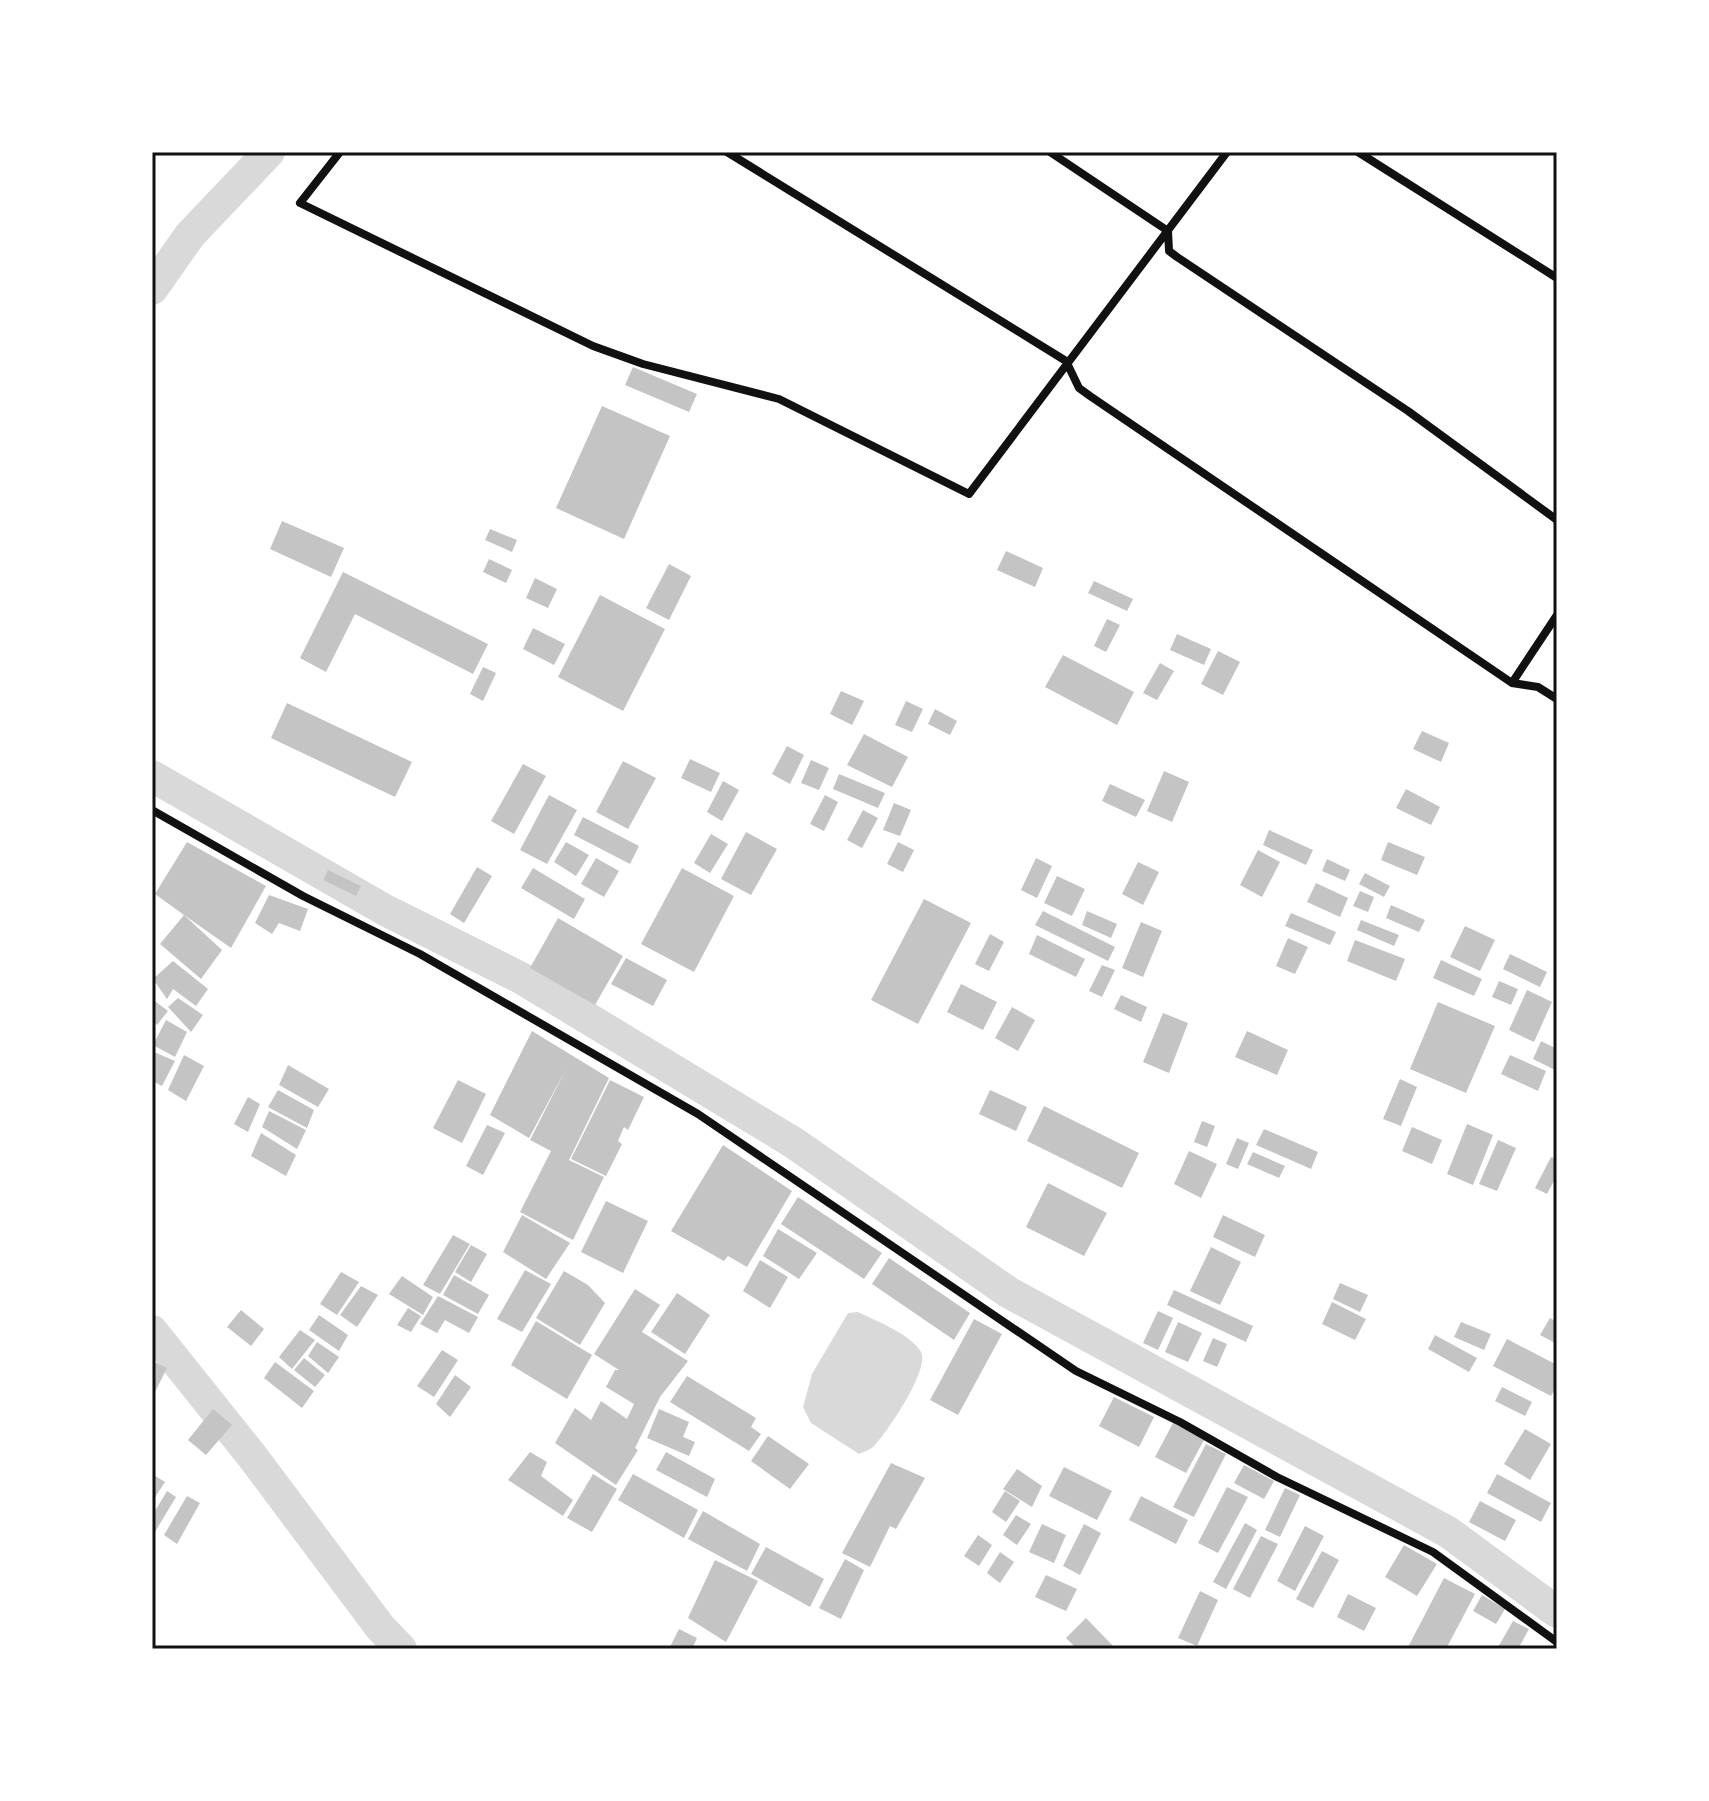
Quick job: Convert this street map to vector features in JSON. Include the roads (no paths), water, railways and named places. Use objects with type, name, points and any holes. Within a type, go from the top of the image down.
[{"type":"street","points":[[340,152],[300,203],[593,346],[643,364],[779,399],[969,494],[1066,361],[1227,152]]},
{"type":"street","points":[[727,152],[1066,361],[1079,388],[1512,683],[1538,687],[1557,699]]},
{"type":"street","points":[[1050,152],[1168,231]]},
{"type":"street","points":[[1358,152],[1557,278]]},
{"type":"street","points":[[1168,231],[1169,251],[1177,257],[1408,411],[1557,520]]},
{"type":"street","points":[[1512,683],[1557,615]]},
{"type":"street","points":[[152,810],[303,896],[420,954],[698,1114],[1076,1371],[1180,1422],[1277,1477],[1433,1552],[1557,1642]]},
{"type":"waterway","points":[[152,289],[190,235],[269,152]]},
{"type":"waterway","points":[[152,776],[385,910],[521,978],[794,1143],[1008,1292],[1448,1532],[1557,1612]]},
{"type":"waterway","points":[[152,1331],[252,1456],[380,1627],[401,1649]]}]
